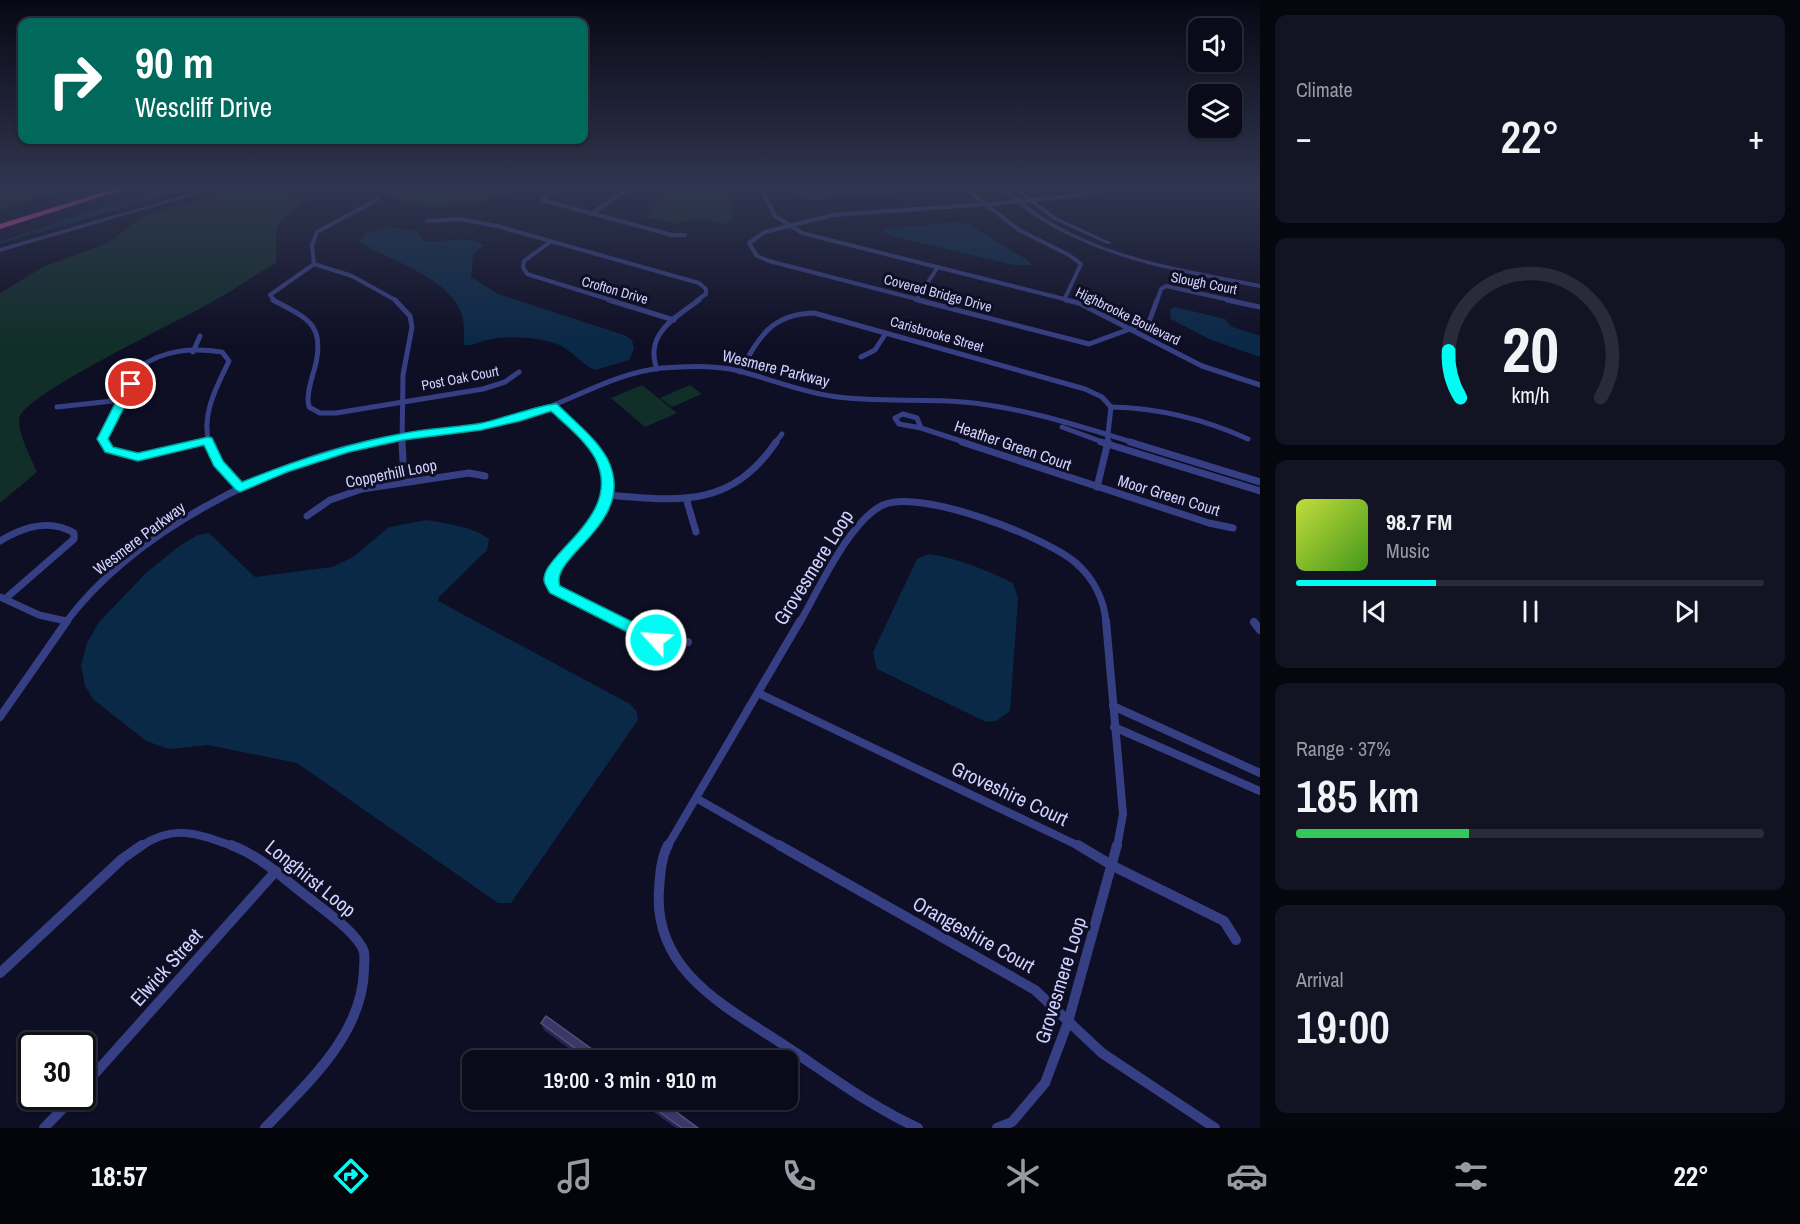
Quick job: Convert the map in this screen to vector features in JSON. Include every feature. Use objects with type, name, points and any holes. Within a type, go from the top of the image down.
[{"type":"street","points":[[0,250],[36,240]]},
{"type":"street","points":[[314,240],[312,245],[315,264],[342,271],[382,292],[410,315],[413,331],[405,366],[403,401],[404,481]]},
{"type":"street","points":[[542,240],[699,283],[706,289],[706,294],[655,339],[652,348],[657,369]]},
{"type":"street","name":"Covered Bridge Drive","points":[[752,240],[749,243],[751,250],[757,256],[769,261],[1089,344],[1132,329]]},
{"type":"street","name":"Highbrooke Boulevard","points":[[825,240],[1065,298],[1132,329],[1202,366],[1260,385]]},
{"type":"street","points":[[1036,240],[1081,264],[1065,298]]},
{"type":"street","points":[[1083,240],[1143,260],[1260,286]]},
{"type":"street","points":[[1103,240],[1161,258],[1260,281]]},
{"type":"street","name":"Crofton Drive","points":[[550,242],[524,261],[523,267],[527,274],[674,320]]},
{"type":"street","name":"Post Oak Court","points":[[315,264],[270,296],[273,300],[310,320],[316,327],[320,338],[320,351],[307,398],[309,407],[321,413],[336,413],[483,389],[505,382],[519,372]]},
{"type":"street","points":[[916,300],[939,267]]},
{"type":"street","name":"Slough Court","points":[[1132,329],[1149,322],[1161,288],[1166,286],[1260,307]]},
{"type":"street","name":"Carisbrooke Street","points":[[740,372],[758,338],[783,316],[792,313],[814,313],[1085,389],[1102,397],[1111,407]]},
{"type":"street","points":[[861,357],[874,350],[886,333]]},
{"type":"street","points":[[193,352],[200,336]]},
{"type":"street","points":[[208,441],[138,457],[109,450],[103,439],[139,368],[146,361],[155,356],[222,352],[229,361],[206,414],[208,441],[218,463],[240,488]]},
{"type":"street","name":"Wesmere Parkway","points":[[0,717],[83,600],[150,542],[194,512],[240,488],[326,454],[403,437],[481,427],[516,419],[599,386],[657,369],[713,366],[821,394],[855,400],[950,401],[1008,410],[1260,491]]},
{"type":"street","points":[[57,407],[122,400]]},
{"type":"street","points":[[553,406],[590,442],[600,458],[607,473],[608,495],[598,519],[555,568],[551,581],[555,589],[656,640],[688,642]]},
{"type":"street","points":[[1097,487],[1108,441],[1111,407],[1160,410],[1224,428],[1248,439]]},
{"type":"street","name":"Heather Green Court","points":[[921,428],[1097,487]]},
{"type":"street","points":[[608,495],[686,498],[711,494],[731,486],[752,473],[782,434]]},
{"type":"street","name":"Wesmere Parkway","points":[[1108,441],[1260,482]]},
{"type":"street","name":"Copperhill Loop","points":[[307,516],[330,501],[362,489],[469,473],[485,476]]},
{"type":"street","name":"Moor Green Court","points":[[1097,487],[1209,523],[1233,528]]},
{"type":"street","points":[[686,498],[696,532]]},
{"type":"street","name":"Grovesmere Loop","points":[[918,1128],[886,1114],[710,994],[682,967],[666,938],[658,906],[660,874],[666,848],[857,525],[867,514],[882,505],[897,500],[918,500],[945,507],[1036,539],[1055,549],[1083,570],[1096,587],[1106,607],[1114,727],[1121,772],[1123,814],[1113,866],[1068,1022],[1045,1083],[1012,1122],[997,1128]]},
{"type":"street","points":[[0,541],[11,534],[33,526],[58,525],[67,527],[74,533],[74,539],[2,598],[39,615],[66,621]]},
{"type":"street","points":[[1254,622],[1260,630]]},
{"type":"street","name":"Groveshire Court","points":[[758,693],[1086,849],[1113,866],[1224,921],[1236,940]]},
{"type":"street","points":[[1113,706],[1260,773]]},
{"type":"street","points":[[1114,727],[1260,791]]},
{"type":"street","name":"Orangeshire Court","points":[[696,798],[1035,990],[1054,1005],[1068,1022],[1102,1053],[1215,1128]]},
{"type":"street","name":"Longhirst Loop","points":[[0,973],[122,859],[151,839],[177,831],[205,836],[249,852],[345,926],[364,951],[363,990],[351,1023],[340,1043],[265,1128]]},
{"type":"street","name":"Elwick Street","points":[[96,1072],[276,871]]},
{"type":"street","points":[[44,1128],[61,1110]]},
{"type":"green space","points":[[112,240],[276,240],[276,263],[217,299],[79,373],[31,404],[20,416],[19,421],[25,444],[37,472],[0,503],[0,293],[45,266]]},
{"type":"green space","points":[[642,385],[677,413],[645,427],[611,398]]},
{"type":"green space","points":[[690,385],[702,394],[672,407],[660,398]]},
{"type":"water","points":[[4,240],[15,240],[0,244],[0,241]]},
{"type":"water","points":[[361,240],[423,240],[478,242],[484,245],[473,254],[471,277],[498,294],[624,335],[632,340],[634,349],[629,360],[595,370],[557,344],[540,340],[504,338],[464,345],[464,326],[459,308],[441,287],[414,270],[359,242]]},
{"type":"water","points":[[906,240],[994,240],[1030,262],[1030,265],[1014,265]]},
{"type":"water","points":[[1175,307],[1225,319],[1230,326],[1260,336],[1260,357],[1211,340],[1171,319],[1170,310]]},
{"type":"water","points":[[427,520],[467,528],[489,539],[487,550],[439,597],[438,601],[630,704],[637,712],[638,720],[511,903],[498,903],[297,763],[208,745],[169,749],[146,741],[93,699],[85,686],[81,665],[87,643],[99,622],[147,572],[181,545],[198,535],[209,533],[255,577],[332,567],[353,557],[389,527]]},
{"type":"water","points":[[929,554],[972,565],[1013,583],[1018,598],[1010,711],[996,721],[986,722],[877,669],[873,652],[917,559]]},
{"type":"building","points":[[546,1016],[593,1050],[577,1050],[541,1023]]},
{"type":"building","points":[[657,1110],[674,1110],[698,1128],[682,1128]]},
{"type":"route","points":[[131,384],[103,439],[109,450],[138,457],[208,441],[218,463],[240,488],[326,454],[403,437],[481,427],[516,419],[553,406],[590,442],[600,458],[607,473],[608,495],[598,519],[555,568],[551,581],[555,589],[565,596],[656,640]]}]
